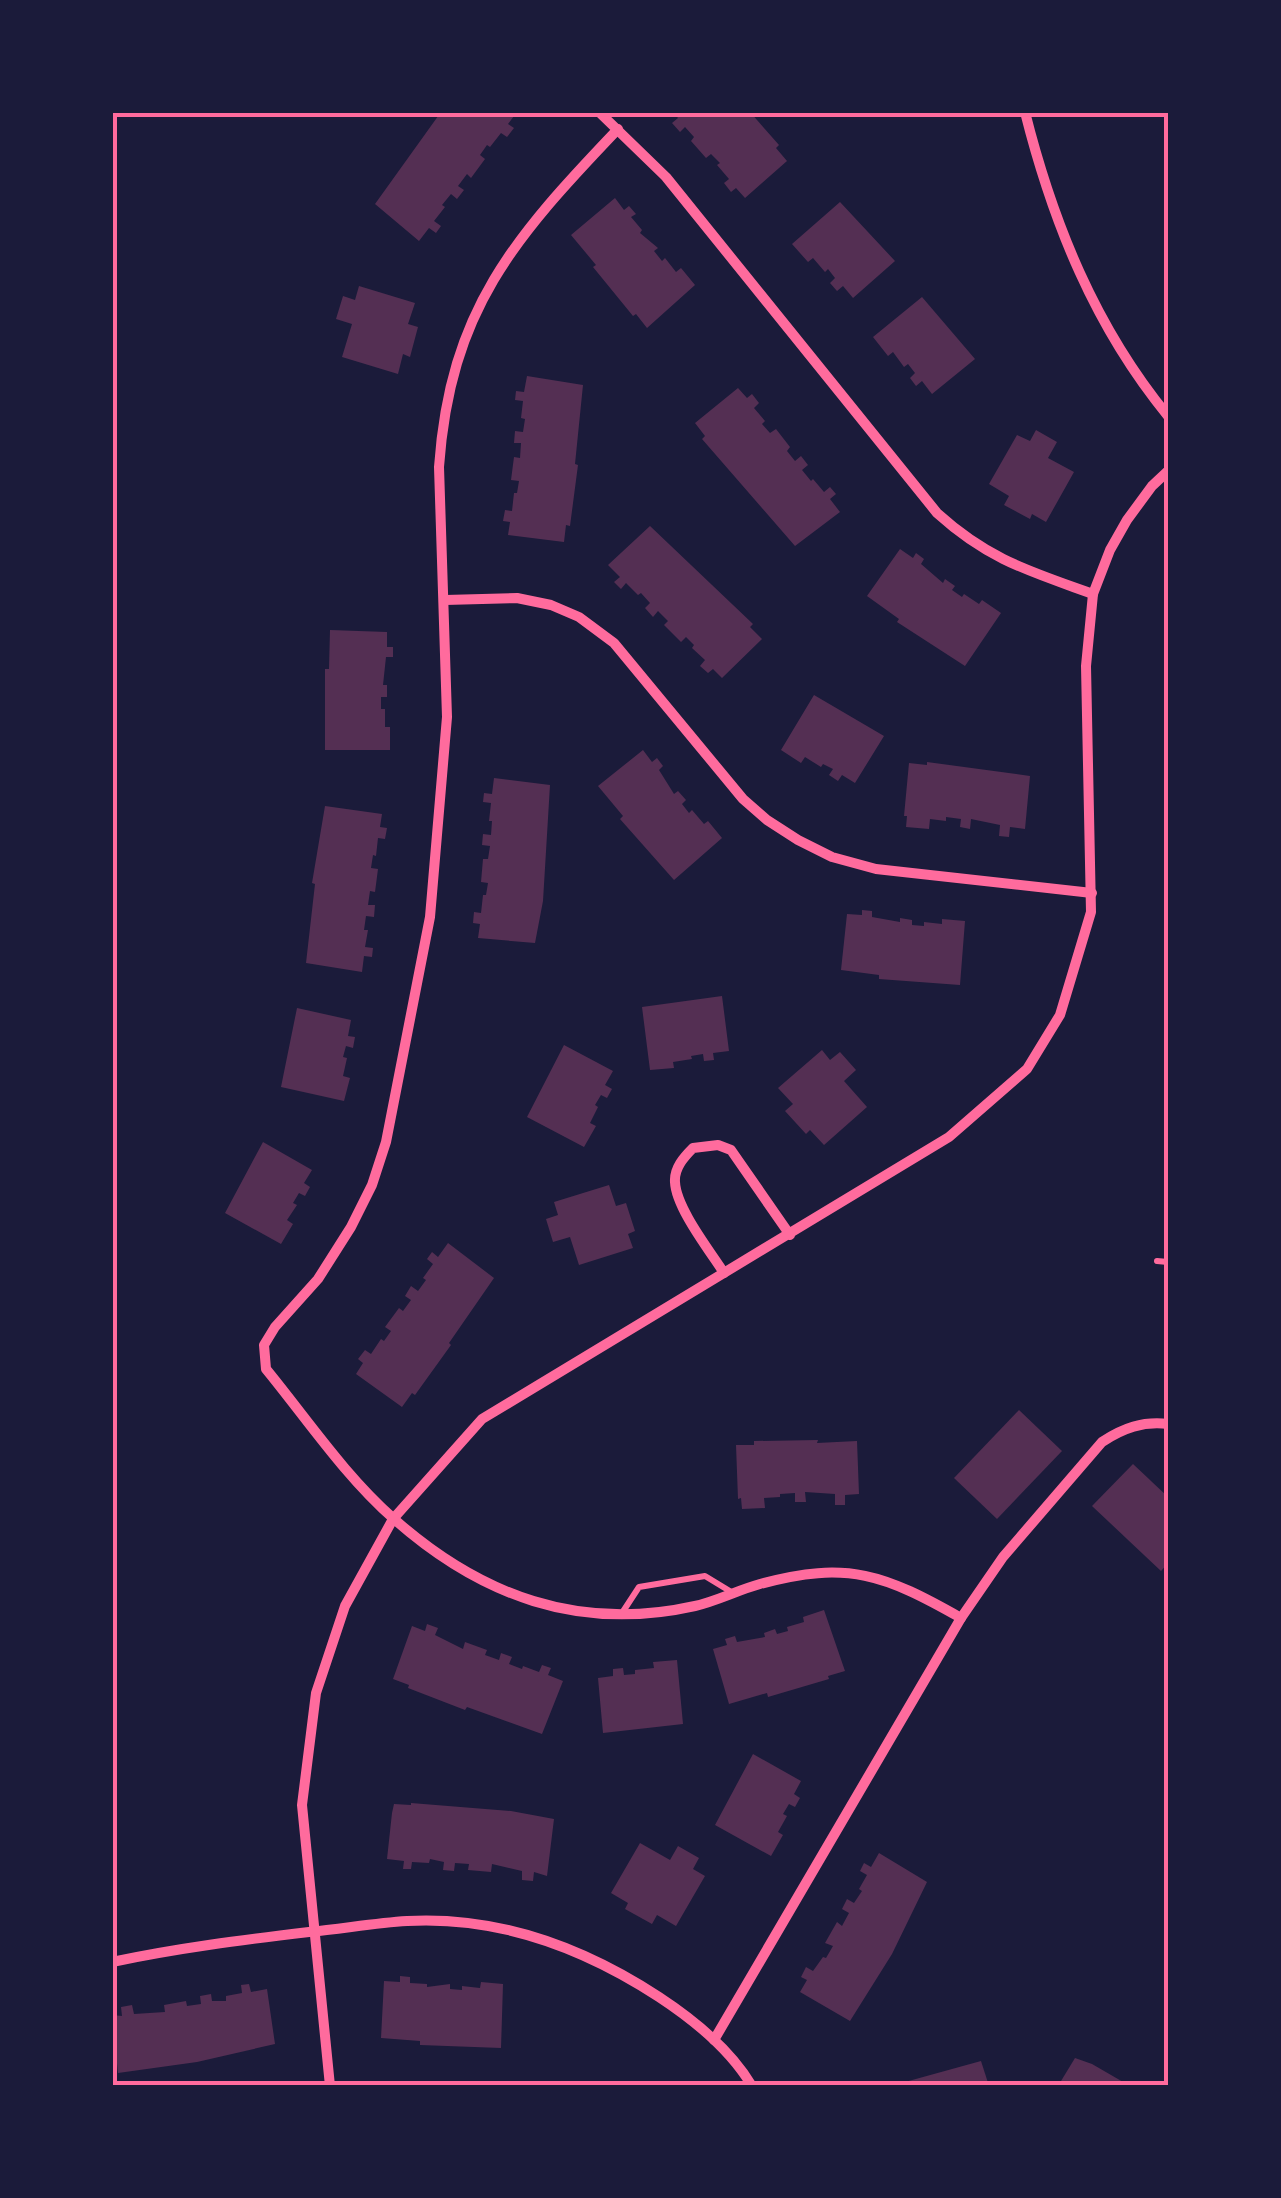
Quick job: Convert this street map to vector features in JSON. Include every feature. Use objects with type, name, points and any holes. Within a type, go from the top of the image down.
[{"type":"street","points":[[598,112],[666,177],[938,513],[970,542],[1003,561],[1094,594]]},
{"type":"street","points":[[1025,112],[1045,190],[1070,254],[1106,328],[1168,416]]},
{"type":"street","points":[[618,129],[544,209],[501,265],[476,311],[455,364],[442,426],[439,467],[447,717],[432,900],[386,1142],[372,1185],[318,1278],[275,1327],[264,1346],[266,1369],[393,1518],[454,1565],[524,1600],[561,1610],[650,1614],[698,1605],[796,1575],[834,1572],[867,1576],[911,1590],[961,1618]]},
{"type":"street","points":[[330,2086],[302,1805],[316,1693],[345,1606],[393,1518],[482,1419],[950,1137],[1027,1069],[1060,1014],[1086,931],[1092,893],[1086,666],[1094,594],[1110,550],[1127,520],[1168,471]]},
{"type":"street","points":[[445,600],[517,598],[579,617],[614,643],[743,798],[768,820],[832,857],[876,869],[1092,893]]},
{"type":"street","points":[[724,1273],[675,1184],[676,1170],[693,1148],[718,1145],[731,1150],[790,1235]]},
{"type":"street","points":[[714,2040],[961,1618],[1003,1557],[1102,1442],[1121,1429],[1144,1423],[1168,1424]]},
{"type":"street","points":[[112,1962],[194,1944],[410,1921],[470,1923],[524,1933],[567,1947],[623,1973],[682,2012],[714,2040],[752,2086]]},
{"type":"lane","points":[[1157,1261],[1168,1262]]},
{"type":"lane","points":[[622,1614],[639,1587],[706,1576],[733,1593]]},
{"type":"building","points":[[441,112],[517,112],[508,124],[514,128],[507,137],[501,133],[490,147],[487,145],[480,155],[485,159],[471,178],[467,174],[458,186],[464,190],[457,199],[451,194],[442,205],[445,207],[434,221],[441,226],[436,233],[429,228],[419,241],[375,204]]},
{"type":"building","points":[[673,112],[750,112],[779,145],[776,148],[787,161],[745,198],[736,188],[731,192],[724,183],[729,179],[717,165],[720,163],[711,154],[706,158],[685,127],[680,132],[672,123],[678,118]]},
{"type":"building","points":[[615,198],[624,210],[629,206],[636,214],[631,217],[642,230],[640,233],[658,248],[654,251],[662,261],[665,258],[676,272],[681,268],[695,285],[647,328],[636,314],[633,316],[571,235]]},
{"type":"building","points":[[840,202],[895,261],[853,298],[843,286],[837,291],[830,283],[835,278],[828,269],[825,272],[813,258],[808,262],[792,244]]},
{"type":"building","points":[[359,286],[415,303],[408,324],[418,327],[410,357],[403,354],[398,374],[342,357],[352,324],[336,319],[343,296],[355,300]]},
{"type":"building","points":[[922,297],[975,359],[932,394],[922,381],[916,386],[910,378],[915,373],[908,364],[904,367],[893,352],[888,356],[873,337]]},
{"type":"building","points":[[527,376],[583,385],[575,464],[578,465],[570,526],[566,525],[564,542],[508,535],[510,522],[503,521],[505,510],[512,511],[519,481],[511,480],[514,457],[520,458],[521,443],[514,443],[515,431],[523,432],[525,419],[521,418],[523,401],[515,400],[516,391],[524,392]]},
{"type":"building","points":[[738,388],[747,398],[752,394],[759,403],[754,408],[765,421],[762,424],[770,433],[776,429],[795,461],[801,456],[808,465],[802,470],[811,481],[824,492],[830,487],[836,494],[830,499],[840,512],[795,546],[702,439],[705,436],[695,423]]},
{"type":"building","points":[[1036,430],[1057,442],[1048,458],[1074,472],[1046,522],[1032,514],[1030,519],[1004,505],[1009,496],[989,484],[1017,435],[1030,441]]},
{"type":"building","points":[[650,526],[753,624],[750,627],[762,639],[722,678],[713,669],[708,673],[700,666],[705,660],[692,648],[694,645],[686,637],[681,642],[664,625],[668,621],[658,611],[653,617],[645,608],[650,603],[641,593],[638,595],[626,583],[621,589],[614,582],[620,577],[608,565]]},
{"type":"building","points":[[900,549],[913,558],[916,553],[924,559],[921,564],[943,583],[945,579],[955,586],[952,590],[962,597],[964,594],[979,604],[982,600],[1001,613],[965,666],[897,622],[899,619],[867,596]]},
{"type":"building","points":[[330,630],[387,632],[387,647],[393,647],[393,657],[386,657],[383,685],[387,685],[387,697],[381,697],[381,709],[385,709],[385,727],[390,727],[390,750],[325,750],[325,669],[329,669]]},
{"type":"building","points":[[814,695],[884,736],[855,783],[842,775],[838,781],[829,775],[833,769],[805,757],[801,763],[781,750]]},
{"type":"building","points":[[643,750],[652,762],[657,758],[663,766],[659,770],[674,794],[678,791],[686,800],[682,804],[689,813],[692,810],[704,824],[708,821],[722,838],[674,880],[620,819],[623,816],[598,786]]},
{"type":"building","points":[[909,763],[1030,776],[1025,829],[1010,827],[1009,837],[999,836],[1000,825],[971,819],[970,829],[960,827],[961,819],[946,817],[946,821],[930,819],[929,829],[906,827]]},
{"type":"building","points":[[494,778],[550,785],[543,901],[535,943],[478,938],[480,924],[473,923],[474,912],[481,913],[488,883],[481,882],[483,859],[488,859],[490,846],[482,845],[483,834],[491,835],[491,803],[483,802],[484,793],[492,794]]},
{"type":"building","points":[[325,806],[382,814],[380,827],[387,828],[385,839],[378,838],[376,856],[373,855],[371,868],[378,869],[375,892],[370,891],[368,905],[375,905],[374,917],[366,916],[364,930],[368,930],[365,947],[373,948],[372,957],[364,956],[362,972],[306,963],[315,884],[312,883]]},
{"type":"building","points":[[862,910],[872,911],[872,917],[912,920],[912,925],[942,924],[942,919],[965,921],[960,985],[879,979],[879,975],[841,970],[847,914],[862,915]]},
{"type":"building","points":[[722,996],[729,1051],[713,1053],[714,1060],[704,1061],[703,1054],[673,1062],[674,1068],[650,1070],[642,1007]]},
{"type":"building","points":[[297,1008],[351,1020],[348,1036],[355,1037],[353,1048],[346,1046],[343,1057],[347,1058],[343,1076],[350,1078],[344,1101],[281,1087]]},
{"type":"building","points":[[564,1045],[613,1071],[605,1085],[612,1089],[607,1098],[601,1095],[595,1105],[598,1107],[590,1123],[596,1126],[584,1147],[527,1117]]},
{"type":"building","points":[[822,1050],[830,1060],[840,1052],[856,1070],[844,1081],[867,1107],[824,1145],[810,1130],[806,1134],[785,1111],[793,1104],[778,1088]]},
{"type":"building","points":[[263,1142],[312,1170],[304,1183],[310,1187],[305,1196],[299,1193],[293,1203],[297,1205],[287,1220],[293,1224],[281,1244],[225,1213]]},
{"type":"building","points":[[609,1185],[616,1206],[626,1203],[635,1231],[628,1234],[633,1248],[579,1265],[570,1237],[553,1242],[546,1219],[558,1215],[554,1202]]},
{"type":"building","points":[[448,1243],[494,1278],[451,1345],[402,1407],[356,1374],[363,1363],[358,1359],[365,1350],[371,1354],[381,1339],[384,1341],[391,1331],[385,1327],[399,1308],[403,1311],[411,1300],[405,1296],[411,1286],[418,1291],[426,1280],[423,1278],[433,1264],[427,1259],[432,1252],[438,1257]]},
{"type":"building","points":[[1019,1410],[1062,1451],[997,1519],[954,1478]]},
{"type":"building","points":[[818,1440],[817,1443],[857,1441],[859,1494],[845,1495],[845,1505],[835,1505],[835,1494],[805,1492],[806,1502],[795,1502],[795,1493],[780,1494],[764,1498],[765,1508],[742,1509],[741,1498],[738,1499],[736,1445]]},
{"type":"building","points":[[1133,1464],[1168,1497],[1168,1563],[1161,1571],[1092,1506]]},
{"type":"building","points":[[824,1610],[845,1671],[768,1697],[767,1693],[729,1704],[713,1649],[727,1645],[725,1639],[735,1636],[737,1642],[765,1637],[764,1633],[775,1629],[777,1634],[788,1631],[787,1627],[804,1622],[803,1617]]},
{"type":"building","points":[[427,1624],[438,1628],[435,1635],[463,1649],[465,1642],[487,1650],[485,1655],[499,1660],[501,1653],[512,1657],[509,1664],[522,1669],[523,1666],[539,1672],[542,1665],[551,1668],[548,1675],[563,1681],[542,1734],[467,1707],[465,1710],[393,1679],[412,1626],[425,1631]]},
{"type":"building","points":[[677,1660],[683,1724],[603,1733],[598,1678],[613,1676],[613,1669],[623,1668],[624,1675],[635,1674],[635,1670],[654,1668],[653,1662]]},
{"type":"building","points":[[753,1754],[801,1781],[794,1794],[800,1798],[795,1807],[789,1804],[783,1814],[787,1816],[778,1832],[783,1835],[771,1856],[715,1825]]},
{"type":"building","points":[[394,1804],[511,1811],[554,1819],[547,1876],[534,1872],[533,1881],[522,1880],[522,1871],[492,1864],[491,1872],[468,1870],[469,1864],[455,1863],[454,1871],[443,1870],[444,1862],[430,1859],[429,1863],[412,1862],[411,1869],[403,1869],[404,1861],[387,1859],[392,1813]]},
{"type":"building","points":[[640,1843],[670,1860],[678,1846],[699,1858],[693,1869],[705,1876],[676,1926],[657,1915],[652,1924],[625,1909],[628,1903],[611,1893]]},
{"type":"building","points":[[879,1853],[927,1882],[892,1954],[850,2021],[800,1992],[807,1980],[801,1977],[806,1967],[813,1971],[826,1958],[833,1946],[825,1943],[837,1922],[842,1926],[849,1913],[842,1909],[847,1899],[854,1903],[862,1891],[859,1889],[867,1875],[860,1871],[864,1863],[871,1867]]},
{"type":"building","points":[[400,1976],[427,1987],[450,1984],[450,1989],[462,1990],[462,1986],[480,1988],[481,1982],[503,1984],[501,2048],[420,2045],[420,2041],[381,2038],[384,1981],[400,1982]]},
{"type":"building","points":[[249,1984],[251,1992],[267,1989],[275,2044],[197,2062],[118,2073],[112,2015],[122,2016],[121,2007],[132,2005],[134,2014],[165,2012],[164,2005],[186,2001],[187,2006],[201,2004],[200,1996],[211,1994],[212,2001],[226,2001],[226,1996],[242,1993],[241,1985]]},
{"type":"building","points":[[1075,2058],[1092,2064],[1130,2086],[1058,2086]]},
{"type":"building","points":[[981,2061],[989,2086],[906,2086],[905,2082]]}]
